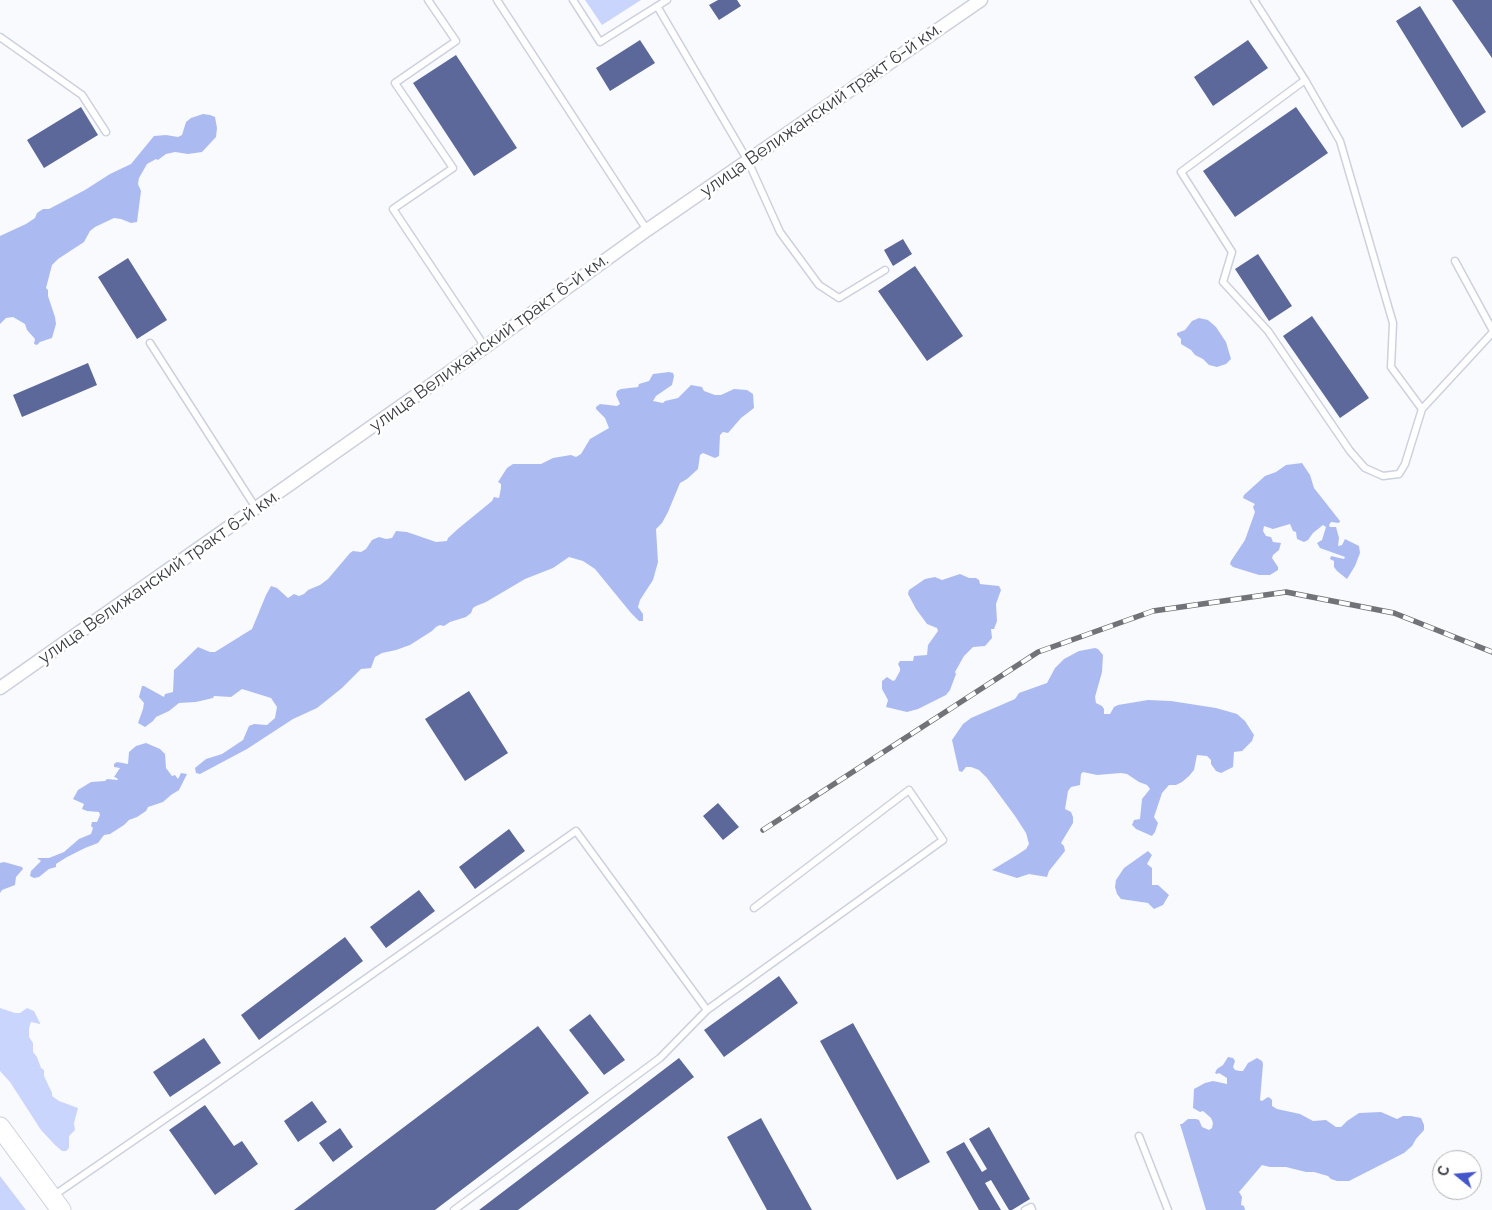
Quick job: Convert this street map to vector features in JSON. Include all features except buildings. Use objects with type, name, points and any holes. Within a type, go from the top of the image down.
[{"type":"main road","points":[[0,1126],[56,1204]]},
{"type":"street","name":"улица Велижанский тракт 6-й км.","points":[[0,688],[485,347],[647,230],[981,0]]},
{"type":"lane","points":[[428,0],[456,41],[395,83],[452,168],[392,209],[485,347]]},
{"type":"lane","points":[[497,0],[647,230]]},
{"type":"lane","points":[[573,0],[600,42],[667,0]]},
{"type":"lane","points":[[1254,0],[1305,80],[1340,141],[1393,323],[1391,367],[1422,409]]},
{"type":"lane","points":[[657,6],[748,161],[780,232],[818,285],[839,298],[885,270]]},
{"type":"lane","points":[[0,37],[82,95],[106,132]]},
{"type":"lane","points":[[1305,80],[1181,172],[1232,252],[1223,282],[1268,331],[1350,451],[1365,468],[1383,476],[1398,474],[1405,464],[1422,409],[1492,333]]},
{"type":"lane","points":[[1455,261],[1492,329]]},
{"type":"lane","points":[[150,343],[256,508]]},
{"type":"lane","points":[[454,1210],[660,1058],[707,1010],[944,840],[909,790],[754,908]]},
{"type":"lane","points":[[56,1204],[210,1088],[576,831],[707,1010]]},
{"type":"lane","points":[[1139,1136],[1168,1210]]},
{"type":"lane","points":[[1025,1210],[1031,1207],[1032,1210]]},
{"type":"shaded area","points":[[585,0],[641,0],[602,25]]},
{"type":"shaded area","points":[[203,114],[215,117],[216,137],[202,152],[188,154],[175,152],[166,154],[158,160],[156,159],[147,164],[139,178],[138,184],[141,191],[137,222],[131,223],[114,218],[95,227],[90,231],[84,242],[52,265],[46,288],[56,324],[52,338],[37,345],[34,344],[35,339],[27,330],[25,324],[13,317],[6,318],[0,324],[0,236],[26,224],[43,209],[49,209],[131,164],[154,136],[178,137],[182,135],[186,122]]},
{"type":"shaded area","points":[[1199,318],[1208,320],[1216,327],[1226,342],[1231,359],[1226,364],[1217,367],[1209,365],[1181,344],[1181,339],[1177,333],[1185,330],[1192,321]]},
{"type":"shaded area","points":[[673,373],[674,376],[672,385],[656,396],[653,401],[663,403],[678,398],[691,385],[702,387],[704,391],[715,395],[721,395],[734,389],[747,390],[753,394],[754,408],[741,418],[728,433],[723,432],[720,435],[719,456],[715,458],[703,453],[700,455],[698,469],[680,483],[668,512],[656,529],[658,562],[653,580],[640,600],[638,607],[643,614],[643,621],[639,621],[631,613],[595,569],[583,561],[569,557],[553,568],[525,579],[476,606],[466,617],[444,626],[440,625],[410,645],[382,653],[375,657],[371,668],[361,669],[342,688],[317,708],[293,719],[247,749],[200,774],[196,773],[195,768],[206,759],[222,754],[243,740],[249,726],[254,724],[267,725],[275,718],[277,707],[271,698],[242,689],[231,697],[214,696],[213,698],[196,702],[179,703],[169,711],[156,717],[145,727],[138,723],[144,703],[139,697],[142,686],[164,697],[165,694],[173,692],[174,670],[198,647],[215,652],[252,629],[271,586],[277,588],[288,598],[294,594],[299,596],[304,594],[328,579],[350,553],[353,551],[361,552],[366,549],[372,540],[379,537],[392,538],[396,531],[407,532],[436,542],[447,541],[459,528],[492,501],[494,497],[499,498],[501,484],[498,482],[507,468],[513,464],[541,464],[553,458],[571,455],[576,457],[581,454],[590,439],[609,428],[605,418],[596,407],[600,404],[617,406],[620,404],[616,395],[617,391],[638,387],[639,384],[649,381],[653,374]]},
{"type":"shaded area","points":[[1302,463],[1310,475],[1314,488],[1340,521],[1339,523],[1331,522],[1329,525],[1330,527],[1336,527],[1339,538],[1338,546],[1342,545],[1345,539],[1359,546],[1360,553],[1347,579],[1337,571],[1334,567],[1334,561],[1330,559],[1331,556],[1344,559],[1345,557],[1320,548],[1317,543],[1322,540],[1326,527],[1323,525],[1304,542],[1297,539],[1296,532],[1293,531],[1290,524],[1273,529],[1264,526],[1263,531],[1266,536],[1271,537],[1273,542],[1281,543],[1279,550],[1272,558],[1278,570],[1270,575],[1259,575],[1233,567],[1230,564],[1231,561],[1245,540],[1255,512],[1253,507],[1255,504],[1243,498],[1244,495],[1265,476],[1276,472],[1286,465]]},
{"type":"shaded area","points":[[960,574],[969,578],[976,578],[980,584],[999,586],[1001,590],[996,604],[997,621],[994,629],[991,629],[992,638],[985,646],[973,647],[964,656],[955,672],[950,690],[946,695],[918,709],[907,712],[886,707],[888,700],[882,689],[882,681],[887,677],[893,681],[895,680],[900,671],[898,664],[900,661],[913,661],[914,656],[927,655],[928,645],[938,631],[937,628],[927,624],[916,609],[908,594],[909,590],[925,579],[935,577],[942,580]]},
{"type":"shaded area","points":[[1095,648],[1103,655],[1102,672],[1095,697],[1096,703],[1104,709],[1104,714],[1110,714],[1114,707],[1118,705],[1148,700],[1171,701],[1216,708],[1237,714],[1245,721],[1254,735],[1252,741],[1242,751],[1234,752],[1233,767],[1221,773],[1216,771],[1207,756],[1197,755],[1194,770],[1189,776],[1176,785],[1169,785],[1162,793],[1154,817],[1158,823],[1152,836],[1136,829],[1132,825],[1134,820],[1140,819],[1142,799],[1150,789],[1147,785],[1127,774],[1097,775],[1083,772],[1080,785],[1071,787],[1068,791],[1065,809],[1071,812],[1073,823],[1061,843],[1065,851],[1049,871],[1047,877],[1029,874],[1017,878],[992,870],[1026,849],[1029,844],[1026,833],[987,778],[979,770],[966,767],[962,772],[959,771],[952,740],[963,724],[971,718],[1015,699],[1019,693],[1047,683],[1055,668],[1064,659],[1079,651]]},
{"type":"shaded area","points":[[146,743],[160,749],[165,754],[166,768],[172,776],[175,775],[178,779],[181,773],[187,774],[179,790],[163,802],[148,807],[146,811],[129,820],[110,834],[104,835],[98,843],[67,857],[56,864],[56,867],[49,869],[39,877],[34,878],[30,876],[31,871],[41,861],[37,858],[49,858],[64,852],[79,839],[91,834],[92,822],[97,822],[100,815],[99,812],[82,809],[84,804],[73,799],[78,790],[91,782],[105,781],[107,779],[118,780],[114,777],[120,768],[114,767],[114,764],[117,762],[128,764],[129,752],[136,746]]},
{"type":"shaded area","points":[[1148,851],[1152,855],[1147,864],[1152,868],[1152,885],[1158,885],[1169,895],[1163,905],[1154,909],[1148,903],[1121,899],[1115,887],[1116,880],[1124,868]]},
{"type":"shaded area","points":[[4,862],[22,867],[23,869],[16,877],[15,885],[2,890],[0,893],[0,863]]},
{"type":"shaded area","points":[[0,1008],[20,1013],[27,1008],[34,1011],[40,1023],[31,1022],[29,1037],[33,1043],[33,1052],[41,1068],[44,1070],[44,1076],[52,1096],[59,1101],[78,1108],[74,1123],[75,1130],[69,1136],[69,1148],[66,1151],[62,1151],[41,1130],[10,1082],[0,1071]]},
{"type":"shaded area","points":[[1228,1057],[1233,1058],[1235,1061],[1233,1067],[1235,1070],[1240,1071],[1243,1071],[1248,1063],[1257,1058],[1262,1061],[1260,1100],[1270,1098],[1272,1106],[1277,1109],[1300,1114],[1313,1121],[1326,1120],[1336,1127],[1341,1127],[1359,1113],[1381,1112],[1397,1119],[1403,1116],[1411,1116],[1421,1118],[1424,1130],[1404,1153],[1349,1181],[1337,1181],[1314,1172],[1262,1165],[1239,1192],[1242,1197],[1241,1205],[1244,1206],[1245,1210],[1206,1210],[1180,1124],[1188,1119],[1196,1119],[1199,1120],[1202,1127],[1209,1130],[1212,1128],[1211,1118],[1203,1111],[1200,1112],[1193,1108],[1194,1089],[1213,1081],[1227,1084],[1227,1078],[1219,1073],[1215,1073]]},
{"type":"shaded area","points":[[0,1176],[26,1210],[0,1210]]},
{"type":"railway","points":[[763,830],[1038,652],[1153,611],[1286,592],[1394,613],[1492,652]]}]
